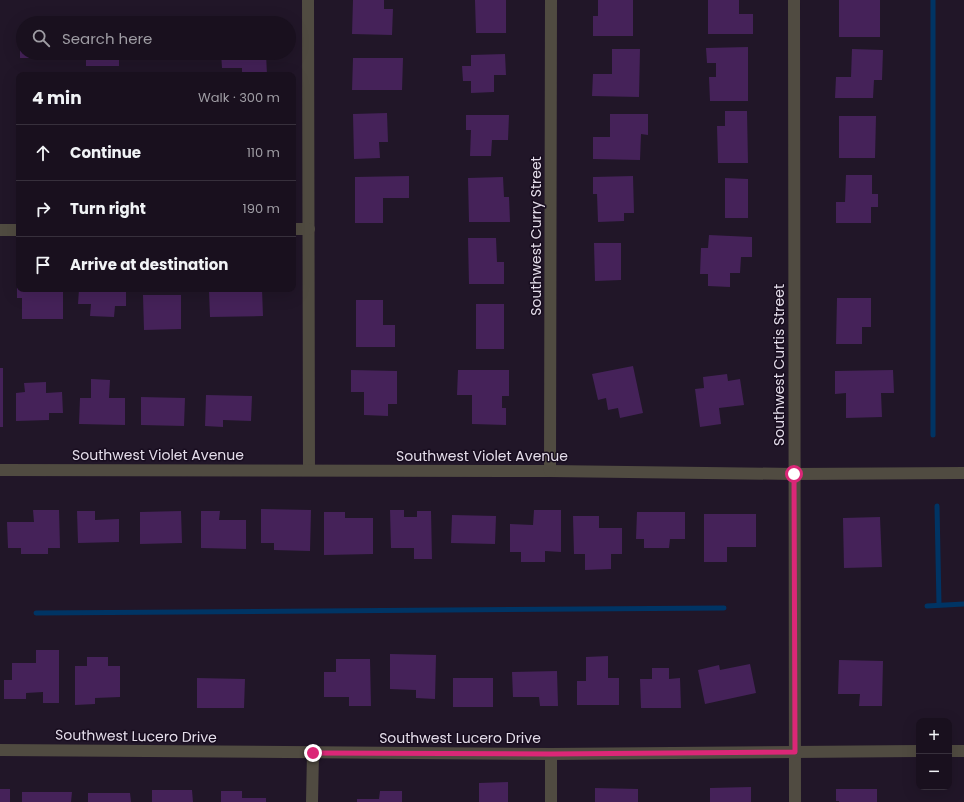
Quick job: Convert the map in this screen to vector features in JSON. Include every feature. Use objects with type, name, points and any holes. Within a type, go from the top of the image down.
[{"type":"street","points":[[308,0],[309,470]]},
{"type":"street","name":"Southwest Curry Street","points":[[550,471],[551,0]]},
{"type":"street","name":"Southwest Curtis Street","points":[[794,0],[795,802]]},
{"type":"street","points":[[296,229],[309,229]]},
{"type":"street","points":[[0,230],[16,230]]},
{"type":"street","name":"Southwest Violet Avenue","points":[[0,470],[550,471],[794,474],[964,473]]},
{"type":"street","name":"Southwest Lucero Drive","points":[[0,750],[551,754],[916,752]]},
{"type":"street","points":[[952,751],[964,751]]},
{"type":"street","points":[[312,802],[313,753]]},
{"type":"street","points":[[551,754],[551,802]]},
{"type":"building","points":[[353,0],[384,0],[384,9],[393,9],[392,35],[352,34]]},
{"type":"building","points":[[475,0],[506,0],[506,33],[476,33]]},
{"type":"building","points":[[598,0],[633,0],[633,36],[593,36],[593,16],[598,16]]},
{"type":"building","points":[[708,0],[739,0],[739,14],[753,14],[753,34],[708,34]]},
{"type":"building","points":[[839,0],[880,0],[880,37],[839,37]]},
{"type":"building","points":[[748,47],[748,101],[710,101],[709,77],[716,77],[716,63],[707,63],[706,48]]},
{"type":"building","points":[[612,49],[640,49],[639,97],[592,96],[593,74],[612,74]]},
{"type":"building","points":[[852,49],[883,50],[882,80],[874,80],[873,98],[835,98],[836,77],[851,77]]},
{"type":"building","points":[[505,54],[506,75],[494,75],[494,92],[471,93],[471,81],[463,81],[462,66],[471,66],[471,55]]},
{"type":"building","points":[[353,58],[403,58],[402,90],[352,90]]},
{"type":"building","points":[[86,60],[119,60],[119,66],[86,66]]},
{"type":"building","points":[[221,60],[266,60],[267,72],[242,72],[242,68],[222,68]]},
{"type":"building","points":[[725,111],[747,111],[748,163],[718,163],[717,126],[725,126]]},
{"type":"building","points":[[387,113],[388,142],[379,142],[380,158],[354,159],[353,114]]},
{"type":"building","points":[[610,114],[648,114],[648,135],[641,134],[640,160],[593,159],[593,137],[610,137]]},
{"type":"building","points":[[466,115],[509,115],[508,140],[492,140],[491,156],[470,156],[471,130],[466,130]]},
{"type":"building","points":[[839,116],[876,116],[875,158],[839,158]]},
{"type":"building","points":[[846,175],[872,175],[872,194],[878,194],[878,207],[871,207],[871,223],[836,223],[836,202],[845,202]]},
{"type":"building","points":[[409,176],[409,198],[383,198],[383,223],[355,223],[355,177]]},
{"type":"building","points":[[633,176],[634,213],[624,213],[624,221],[598,222],[597,194],[593,194],[593,177]]},
{"type":"building","points":[[503,177],[504,197],[509,197],[510,222],[469,222],[468,178]]},
{"type":"building","points":[[725,178],[748,179],[748,218],[725,218]]},
{"type":"building","points":[[709,235],[752,237],[752,257],[741,257],[740,273],[730,273],[730,287],[708,286],[708,274],[700,274],[701,248],[708,248]]},
{"type":"building","points":[[468,238],[496,238],[497,262],[504,262],[504,284],[469,284]]},
{"type":"building","points":[[594,243],[621,243],[621,280],[595,281]]},
{"type":"building","points":[[17,292],[63,292],[63,319],[22,319],[22,298],[17,298]]},
{"type":"building","points":[[79,292],[126,292],[126,306],[115,306],[114,317],[90,316],[91,304],[78,304]]},
{"type":"building","points":[[209,292],[262,292],[263,316],[210,317]]},
{"type":"building","points":[[143,295],[181,295],[181,329],[144,330]]},
{"type":"building","points":[[837,298],[871,298],[871,327],[862,327],[862,344],[836,344]]},
{"type":"building","points":[[356,300],[383,300],[383,325],[395,325],[395,347],[356,347]]},
{"type":"building","points":[[476,304],[504,304],[504,349],[476,349]]},
{"type":"building","points":[[633,366],[643,413],[620,418],[618,408],[608,410],[606,398],[598,400],[592,374]]},
{"type":"building","points":[[0,368],[3,368],[3,427],[0,427]]},
{"type":"building","points":[[351,370],[397,371],[397,404],[388,404],[388,416],[364,415],[364,392],[351,392]]},
{"type":"building","points":[[458,370],[509,370],[509,396],[502,396],[502,408],[506,408],[506,425],[472,424],[472,395],[457,395]]},
{"type":"building","points":[[893,370],[894,393],[881,393],[882,417],[846,418],[846,393],[835,394],[835,371]]},
{"type":"building","points":[[727,374],[728,381],[740,379],[744,405],[719,408],[721,424],[700,427],[695,389],[704,388],[703,377]]},
{"type":"building","points":[[91,379],[110,380],[109,398],[125,398],[125,425],[79,424],[80,398],[91,398]]},
{"type":"building","points":[[46,382],[46,393],[62,392],[63,413],[49,413],[49,420],[16,421],[16,393],[25,392],[24,383]]},
{"type":"building","points":[[206,395],[252,396],[251,421],[223,420],[223,427],[205,426]]},
{"type":"building","points":[[141,397],[185,398],[184,426],[141,425]]},
{"type":"building","points":[[261,509],[311,510],[310,551],[274,550],[274,543],[261,543]]},
{"type":"building","points":[[33,510],[59,510],[60,548],[48,548],[48,554],[21,554],[21,548],[8,548],[7,522],[34,522]]},
{"type":"building","points":[[390,510],[404,510],[404,517],[417,517],[417,511],[431,511],[432,559],[414,559],[414,548],[391,548]]},
{"type":"building","points":[[534,510],[561,510],[561,552],[545,551],[545,562],[521,562],[521,552],[510,552],[510,524],[533,525]]},
{"type":"building","points":[[77,511],[95,511],[95,520],[119,519],[119,542],[78,543]]},
{"type":"building","points":[[181,511],[182,543],[140,544],[140,512]]},
{"type":"building","points":[[201,511],[220,511],[219,520],[246,520],[246,549],[201,548]]},
{"type":"building","points":[[324,512],[345,512],[345,518],[373,518],[373,554],[324,555]]},
{"type":"building","points":[[637,512],[685,512],[685,539],[670,539],[669,548],[644,548],[644,539],[636,539]]},
{"type":"building","points":[[704,514],[756,514],[756,547],[727,547],[727,562],[704,562]]},
{"type":"building","points":[[452,515],[496,516],[495,544],[451,543]]},
{"type":"building","points":[[573,516],[599,516],[599,528],[622,528],[622,554],[611,554],[611,569],[585,570],[585,554],[574,554]]},
{"type":"building","points":[[880,517],[882,567],[844,568],[843,518]]},
{"type":"building","points":[[36,650],[59,650],[59,703],[43,703],[43,692],[26,693],[26,699],[4,699],[4,680],[12,680],[12,663],[36,663]]},
{"type":"building","points":[[390,654],[436,655],[435,699],[416,698],[416,690],[390,689]]},
{"type":"building","points":[[608,656],[608,678],[619,678],[619,705],[577,705],[577,681],[586,681],[586,657]]},
{"type":"building","points":[[87,657],[108,657],[108,666],[120,666],[120,697],[95,698],[95,704],[75,705],[75,666],[87,666]]},
{"type":"building","points":[[336,659],[370,659],[371,706],[349,706],[349,697],[324,697],[324,672],[336,672]]},
{"type":"building","points":[[839,660],[883,661],[882,706],[859,706],[860,694],[838,694]]},
{"type":"building","points":[[750,664],[756,693],[705,704],[698,670],[719,665],[720,670]]},
{"type":"building","points":[[652,668],[669,668],[669,679],[680,678],[681,708],[641,708],[640,679],[652,679]]},
{"type":"building","points":[[557,671],[558,706],[540,706],[539,697],[513,697],[512,672]]},
{"type":"building","points":[[197,678],[245,679],[244,708],[197,708]]},
{"type":"building","points":[[453,678],[493,678],[493,707],[453,707]]},
{"type":"building","points":[[508,782],[508,802],[479,802],[479,783]]},
{"type":"building","points":[[751,787],[751,802],[710,802],[710,788]]},
{"type":"building","points":[[595,788],[638,789],[638,802],[595,802]]},
{"type":"building","points":[[0,789],[10,789],[10,802],[0,802]]},
{"type":"building","points":[[836,789],[877,789],[877,802],[839,802],[836,801]]},
{"type":"building","points":[[152,790],[192,790],[193,802],[152,802]]},
{"type":"building","points":[[221,791],[242,791],[242,798],[266,798],[266,802],[221,802]]},
{"type":"building","points":[[380,791],[402,791],[402,802],[357,802],[357,799],[379,799]]},
{"type":"building","points":[[22,792],[72,792],[71,802],[22,802]]},
{"type":"building","points":[[88,793],[130,793],[131,802],[88,802]]},
{"type":"waterway","points":[[933,0],[933,435]]},
{"type":"waterway","points":[[937,506],[939,605]]},
{"type":"waterway","points":[[927,606],[964,604]]},
{"type":"waterway","points":[[36,613],[724,608]]},
{"type":"route","points":[[313,753],[551,754],[795,752],[794,474]]}]
